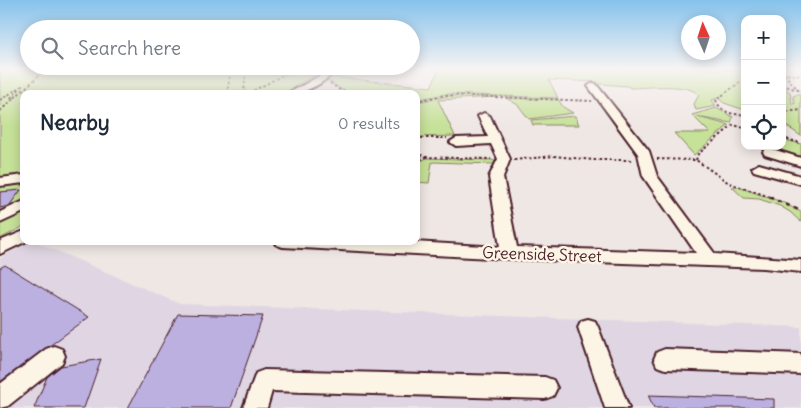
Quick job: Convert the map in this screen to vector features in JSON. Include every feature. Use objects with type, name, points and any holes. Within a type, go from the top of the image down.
[{"type":"street","points":[[594,88],[646,160],[650,176],[710,260]]},
{"type":"street","points":[[484,116],[504,160],[496,177],[510,253]]},
{"type":"street","points":[[456,142],[496,140]]},
{"type":"street","points":[[769,152],[801,162]]},
{"type":"street","points":[[759,168],[801,180]]},
{"type":"street","points":[[0,182],[20,180]]},
{"type":"street","points":[[0,218],[20,208]]},
{"type":"street","points":[[0,248],[20,238]]},
{"type":"street","name":"Greenside Street","points":[[378,245],[510,253],[764,262],[801,266]]},
{"type":"street","points":[[588,327],[617,408]]},
{"type":"street","points":[[0,398],[54,356]]},
{"type":"street","points":[[665,359],[801,364]]},
{"type":"street","points":[[255,408],[264,380],[546,388]]},
{"type":"path","points":[[0,100],[19,88]]},
{"type":"path","points":[[15,98],[11,98],[20,88]]},
{"type":"path","points":[[732,88],[716,100],[718,105],[726,112],[735,116],[741,115]]},
{"type":"path","points":[[0,111],[20,93]]},
{"type":"path","points":[[420,99],[452,95],[604,101]]},
{"type":"path","points":[[786,112],[801,110]]},
{"type":"path","points":[[696,160],[698,154],[733,125],[741,127]]},
{"type":"path","points":[[420,138],[454,137],[456,142]]},
{"type":"path","points":[[786,139],[801,143]]},
{"type":"path","points":[[420,155],[426,157],[504,160],[526,160],[553,156],[594,160],[696,160],[729,182],[782,201],[801,211]]},
{"type":"path","points":[[420,160],[426,157]]},
{"type":"shaded area","points":[[23,245],[43,245],[180,304],[801,327],[801,408],[0,408],[0,258]]},
{"type":"green space","points":[[0,88],[292,88],[289,90],[20,90],[20,228],[0,239]]},
{"type":"green space","points":[[339,88],[553,88],[558,98],[446,94],[420,99],[420,90],[342,90]]},
{"type":"green space","points":[[686,88],[741,88],[741,109],[724,103],[718,98],[712,100],[716,106],[696,110],[694,104],[699,95]]},
{"type":"green space","points":[[786,90],[790,92],[792,104],[795,103],[793,96],[801,93],[801,136],[786,126]]},
{"type":"green space","points":[[448,96],[498,97],[438,100],[455,136],[420,137],[420,101]]},
{"type":"green space","points":[[506,98],[558,99],[563,107],[573,113],[529,119],[518,105]]},
{"type":"green space","points":[[716,108],[733,117],[731,123],[697,117],[729,125],[694,155],[674,133],[710,133],[692,115]]},
{"type":"green space","points":[[575,116],[579,125],[533,125],[531,120]]},
{"type":"green space","points":[[786,140],[801,144],[801,161],[766,150],[786,150]]},
{"type":"green space","points":[[427,158],[492,160],[496,162],[493,164],[432,162],[429,183],[420,182],[420,161]]},
{"type":"green space","points":[[732,187],[738,187],[782,202],[801,212],[801,222],[780,206],[759,199],[744,198]]},
{"type":"building","points":[[20,190],[9,206],[0,208],[0,192]]},
{"type":"building","points":[[5,265],[89,317],[0,382],[0,268]]},
{"type":"building","points":[[178,314],[263,316],[231,408],[128,408]]},
{"type":"building","points":[[101,359],[84,408],[34,408],[47,377],[61,366]]},
{"type":"building","points":[[648,395],[774,399],[774,408],[654,408]]}]
